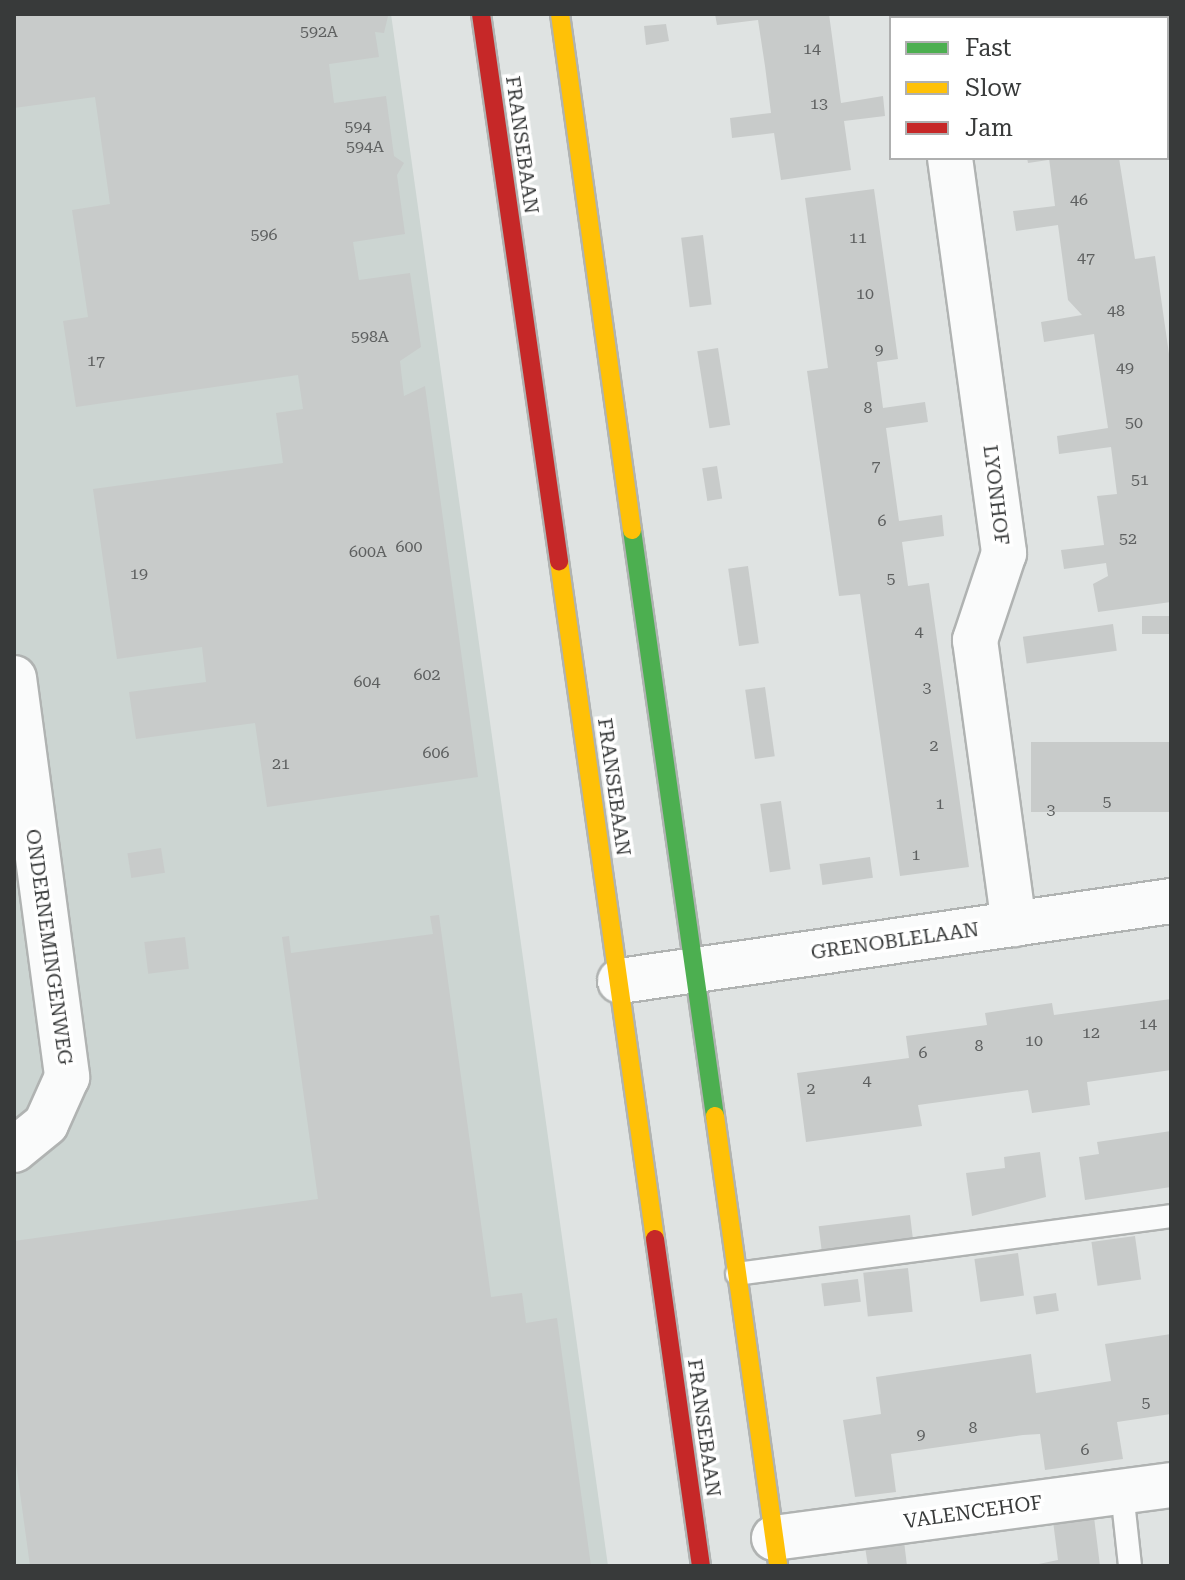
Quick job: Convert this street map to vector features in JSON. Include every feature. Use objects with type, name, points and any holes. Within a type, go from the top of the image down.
[{"type":"street","name":"FRANSEBAAN","points":[[481,14],[701,1566]]},
{"type":"street","points":[[560,14],[776,1552]]},
{"type":"street","name":"LYONHOF","points":[[950,160],[1004,553],[975,640],[1014,924]]},
{"type":"street","name":"ONDERNEMINGENWEG","points":[[14,678],[67,1077],[46,1124],[14,1150]]},
{"type":"street","name":"GRENOBLELAAN","points":[[620,981],[1171,901]]},
{"type":"street","name":"VALENCEHOF","points":[[776,1552],[1171,1485]]},
{"type":"lane","points":[[737,1274],[1171,1216]]},
{"type":"lane","points":[[1122,1492],[1130,1566]]},
{"type":"shaded area","points":[[14,14],[391,14],[608,1566],[14,1566]]},
{"type":"building","points":[[14,14],[388,16],[384,33],[375,32],[379,57],[329,64],[334,103],[386,96],[394,156],[404,163],[397,175],[405,234],[353,242],[359,280],[410,273],[421,347],[400,361],[404,396],[425,386],[478,777],[267,807],[255,723],[136,739],[129,692],[206,682],[202,647],[117,659],[93,489],[283,463],[276,413],[303,409],[298,375],[76,407],[63,321],[88,317],[72,210],[110,204],[95,97],[14,108]]},
{"type":"building","points":[[715,14],[829,14],[841,103],[883,96],[885,116],[844,121],[851,170],[781,180],[774,133],[732,138],[730,118],[771,113],[765,66],[758,20],[717,25]]},
{"type":"building","points":[[1007,14],[1105,14],[1105,16]]},
{"type":"building","points":[[666,24],[669,41],[646,45],[644,26]]},
{"type":"building","points":[[1049,160],[1119,160],[1135,259],[1155,256],[1171,368],[1171,602],[1098,612],[1093,584],[1108,576],[1106,563],[1064,569],[1061,550],[1104,545],[1097,496],[1117,494],[1111,447],[1059,454],[1057,436],[1108,428],[1094,334],[1044,342],[1041,322],[1082,315],[1068,300],[1058,225],[1016,231],[1013,211],[1055,206]]},
{"type":"building","points":[[874,189],[898,359],[877,362],[883,408],[925,402],[928,422],[886,428],[899,521],[942,515],[944,536],[902,542],[908,586],[929,583],[969,867],[900,876],[860,594],[839,596],[807,371],[828,368],[805,198]]},
{"type":"building","points":[[703,235],[712,304],[690,307],[681,238]]},
{"type":"building","points":[[718,348],[730,425],[709,428],[697,351]]},
{"type":"building","points":[[717,466],[722,499],[707,501],[702,468]]},
{"type":"building","points":[[748,566],[759,643],[739,646],[728,569]]},
{"type":"building","points":[[1142,616],[1171,616],[1171,634],[1142,634]]},
{"type":"building","points":[[1113,624],[1117,651],[1027,663],[1023,637]]},
{"type":"building","points":[[765,687],[775,756],[755,759],[745,690]]},
{"type":"building","points":[[1031,742],[1171,742],[1171,812],[1031,812]]},
{"type":"building","points":[[781,801],[791,869],[770,872],[760,804]]},
{"type":"building","points":[[161,848],[165,873],[131,878],[127,853]]},
{"type":"building","points":[[870,857],[873,878],[822,885],[819,864]]},
{"type":"building","points":[[439,915],[491,1297],[522,1293],[526,1323],[557,1318],[591,1566],[30,1566],[14,1449],[14,1241],[318,1199],[282,937],[289,936],[291,953],[433,934],[430,916]]},
{"type":"building","points":[[185,937],[189,969],[148,974],[144,942]]},
{"type":"building","points":[[1171,999],[1171,1070],[1087,1082],[1090,1105],[1032,1113],[1028,1090],[918,1105],[922,1126],[806,1142],[797,1073],[909,1058],[906,1036],[987,1025],[985,1013],[1052,1003],[1054,1015]]},
{"type":"building","points":[[1171,1131],[1171,1187],[1085,1200],[1079,1157],[1099,1154],[1097,1142]]},
{"type":"building","points":[[1040,1152],[1046,1197],[972,1216],[966,1173],[1005,1168],[1004,1157]]},
{"type":"building","points":[[910,1215],[913,1241],[822,1252],[819,1226]]},
{"type":"building","points":[[1135,1236],[1141,1280],[1098,1286],[1091,1242]]},
{"type":"building","points":[[1018,1253],[1024,1296],[980,1302],[974,1259]]},
{"type":"building","points":[[908,1268],[913,1312],[868,1316],[863,1273]]},
{"type":"building","points":[[858,1279],[861,1302],[824,1306],[821,1284]]},
{"type":"building","points":[[1056,1293],[1059,1311],[1036,1314],[1033,1297]]},
{"type":"building","points":[[1171,1334],[1171,1414],[1117,1422],[1123,1459],[1045,1470],[1040,1434],[1023,1435],[891,1454],[896,1492],[855,1497],[843,1420],[881,1414],[876,1377],[1031,1354],[1036,1393],[1111,1381],[1105,1344]]},
{"type":"building","points":[[1094,1517],[1100,1566],[1029,1566],[1058,1560],[1053,1521]]},
{"type":"building","points":[[904,1541],[907,1566],[868,1566],[865,1547]]},
{"type":"traffic: fast","points":[[632,530],[715,1116]]},
{"type":"traffic: slow","points":[[560,14],[632,530]]},
{"type":"traffic: slow","points":[[559,561],[655,1239]]},
{"type":"traffic: slow","points":[[715,1116],[778,1566]]},
{"type":"traffic: jam","points":[[481,14],[559,561]]},
{"type":"traffic: jam","points":[[655,1239],[701,1566]]}]
